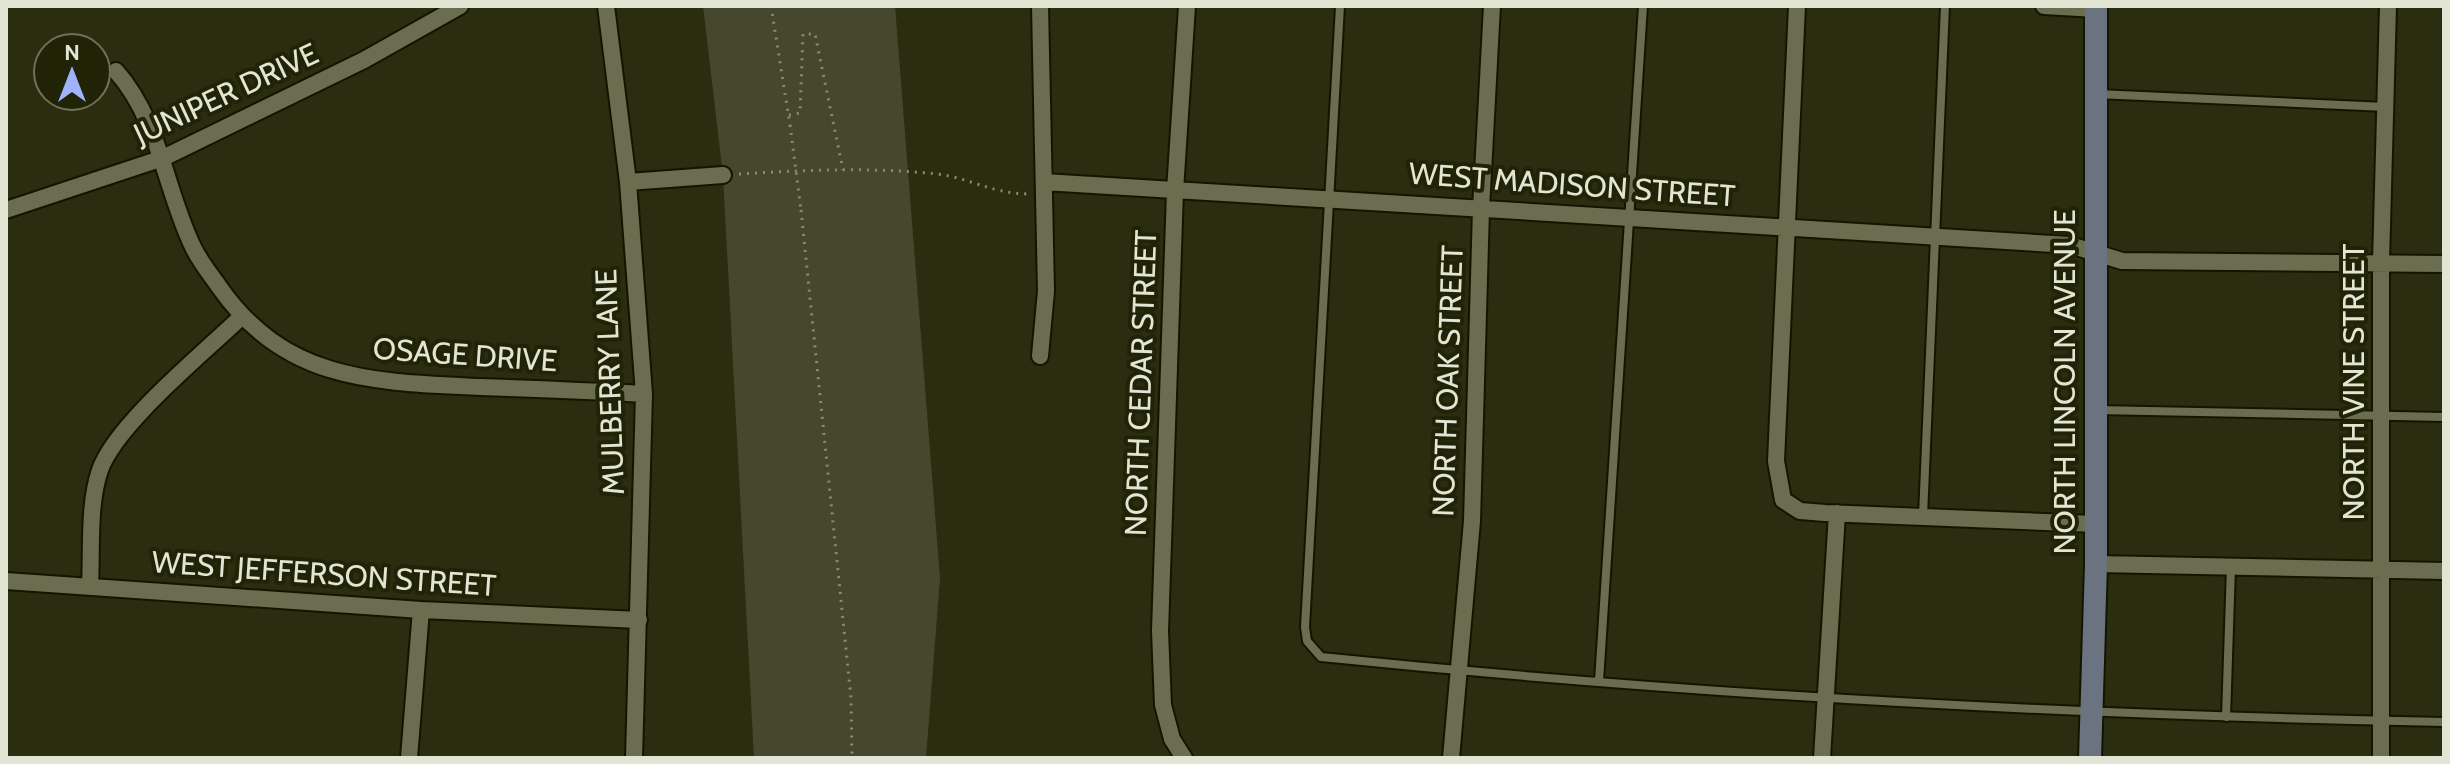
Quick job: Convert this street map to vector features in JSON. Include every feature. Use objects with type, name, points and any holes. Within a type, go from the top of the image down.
[{"type":"main road","name":"NORTH LINCOLN AVENUE","points":[[2090,758],[2096,564],[2096,8]]},
{"type":"street","name":"JUNIPER DRIVE","points":[[6,210],[163,158],[364,60],[460,6]]},
{"type":"street","name":"MULBERRY LANE","points":[[606,6],[628,182],[644,394],[634,758]]},
{"type":"street","points":[[1040,6],[1046,291],[1040,356]]},
{"type":"street","name":"NORTH CEDAR STREET","points":[[1184,758],[1172,739],[1163,705],[1161,666],[1175,191],[1187,6]]},
{"type":"street","name":"NORTH OAK STREET","points":[[1451,758],[1456,671],[1472,521],[1481,209],[1492,6]]},
{"type":"street","points":[[1797,6],[1776,461],[1783,500],[1800,511],[2096,524]]},
{"type":"street","points":[[2044,6],[2096,8]]},
{"type":"street","name":"NORTH VINE STREET","points":[[2381,758],[2381,262],[2388,6]]},
{"type":"street","name":"OSAGE DRIVE","points":[[116,71],[133,90],[163,158],[194,249],[241,317],[290,354],[350,374],[404,383],[644,394]]},
{"type":"street","points":[[628,182],[723,175]]},
{"type":"street","name":"WEST MADISON STREET","points":[[1044,188],[1329,197],[2070,245],[2122,261],[2444,264]]},
{"type":"street","points":[[90,586],[93,512],[99,473],[106,456],[129,426],[241,317]]},
{"type":"street","points":[[1822,758],[1837,513]]},
{"type":"street","points":[[2096,564],[2444,571]]},
{"type":"street","name":"WEST JEFFERSON STREET","points":[[6,581],[421,610],[639,620]]},
{"type":"street","points":[[409,758],[421,610]]},
{"type":"lane","points":[[1340,6],[1307,641],[1321,657],[1456,671],[1827,698],[2090,713],[2444,722]]},
{"type":"lane","points":[[1599,681],[1643,6]]},
{"type":"lane","points":[[1923,516],[1945,6]]},
{"type":"lane","points":[[2096,94],[2386,107]]},
{"type":"lane","points":[[2096,410],[2444,417]]},
{"type":"lane","points":[[2226,717],[2231,566]]},
{"type":"path","points":[[771,6],[801,210],[851,698],[852,758]]},
{"type":"path","points":[[789,115],[800,113],[803,34],[815,34],[843,170]]},
{"type":"path","points":[[723,175],[843,170],[939,174],[992,191],[1044,188]]},
{"type":"green space","points":[[703,6],[895,6],[940,578],[926,758],[754,758],[723,175]]}]
